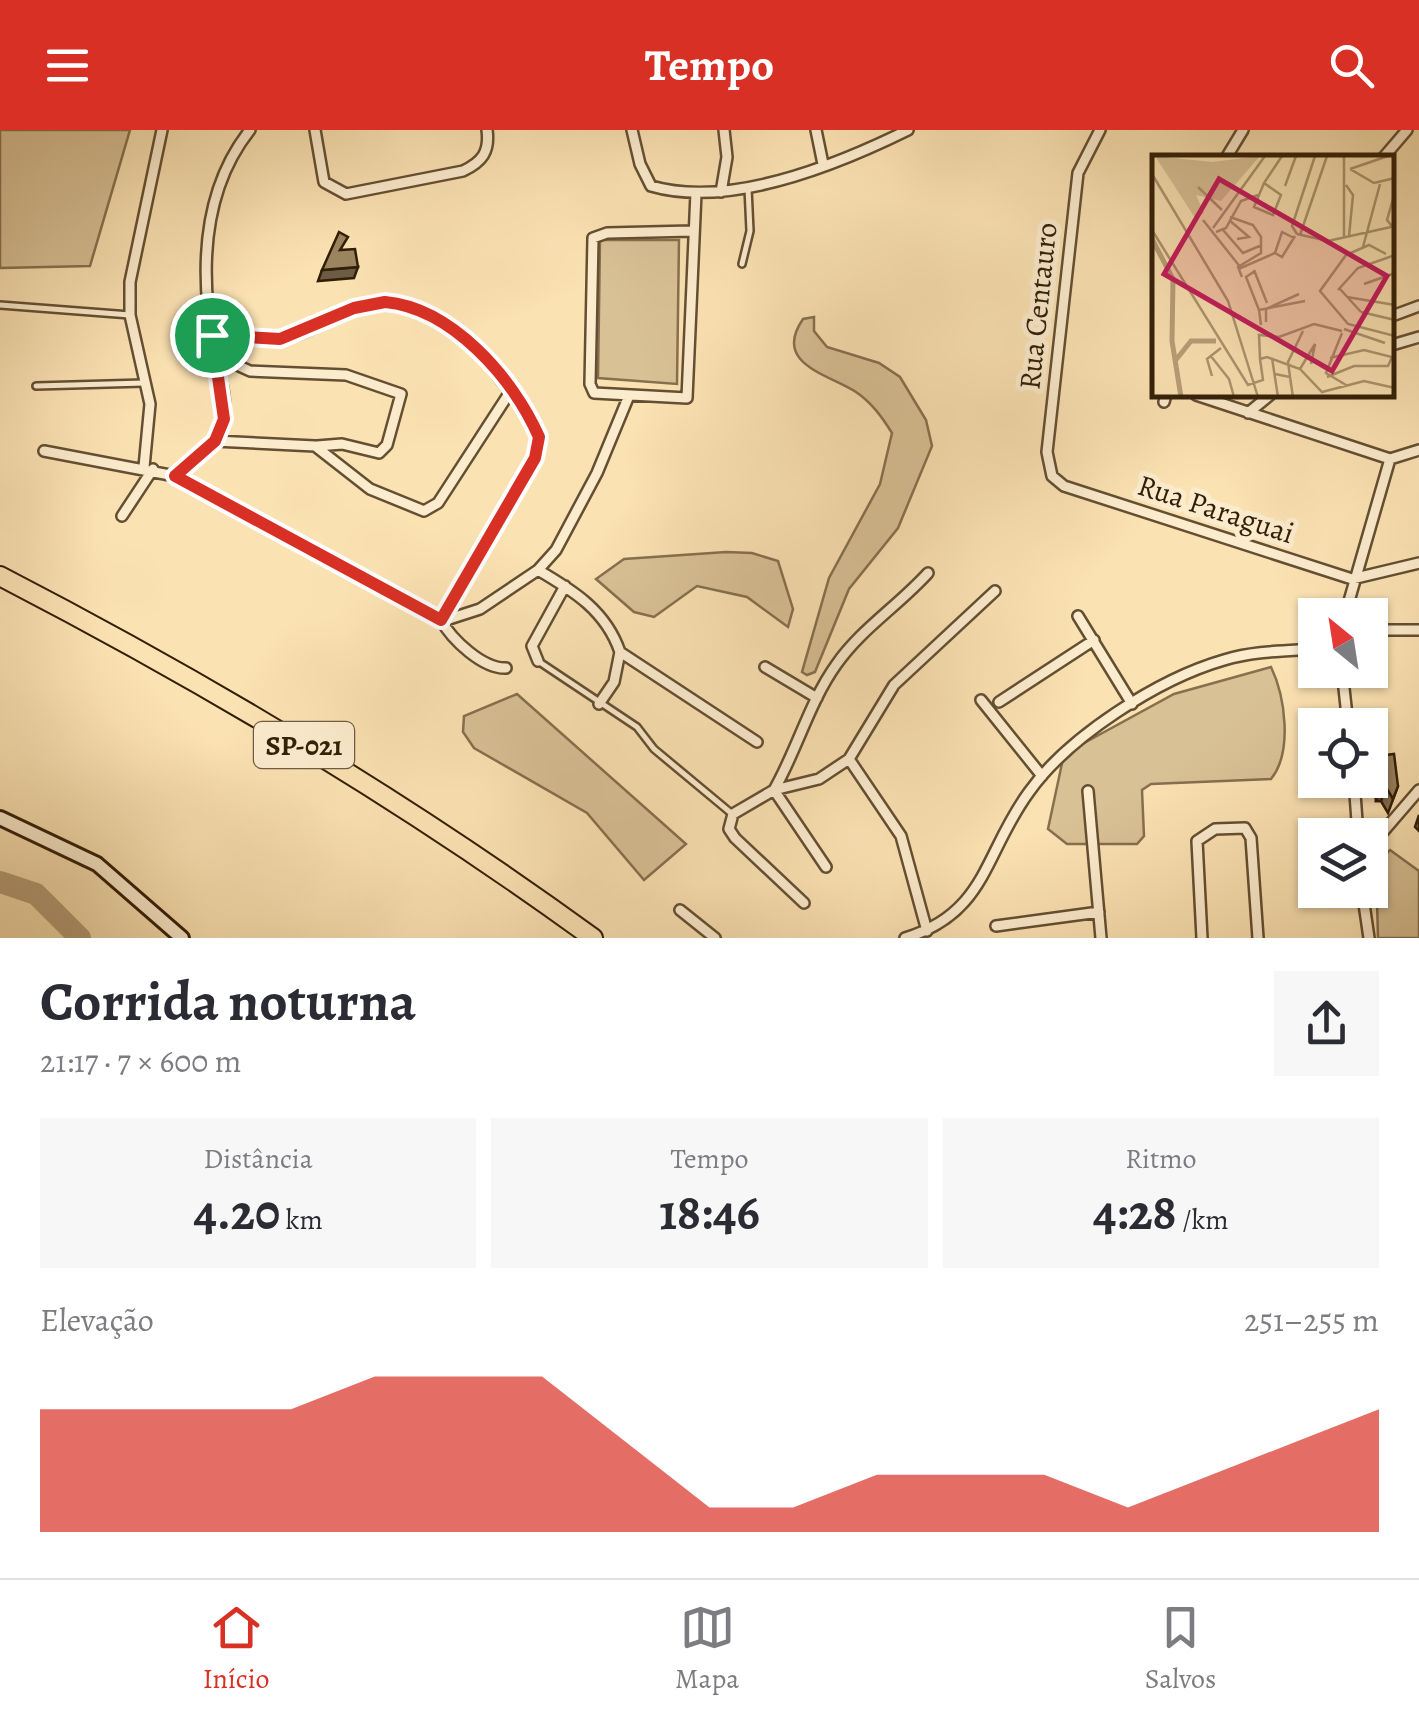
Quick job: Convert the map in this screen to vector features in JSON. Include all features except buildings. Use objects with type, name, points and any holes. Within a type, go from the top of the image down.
[{"type":"highway","name":"SP-021","points":[[0,576],[138,648],[352,774],[427,820],[593,938]]},
{"type":"main road","points":[[0,818],[97,864],[182,938]]},
{"type":"street","points":[[122,516],[148,468],[150,424],[130,315],[140,226],[162,130]]},
{"type":"street","points":[[175,476],[215,441],[224,408],[206,291],[208,224],[233,156],[250,130]]},
{"type":"street","points":[[315,130],[324,182],[346,194],[463,171],[479,164],[486,154],[487,130]]},
{"type":"street","points":[[632,130],[640,164],[652,186],[696,193],[748,188],[824,164],[888,134],[908,130]]},
{"type":"street","points":[[721,192],[727,157],[724,130]]},
{"type":"street","points":[[816,130],[824,164]]},
{"type":"street","name":"Rua Centauro","points":[[1064,486],[1052,476],[1047,452],[1078,173],[1100,130]]},
{"type":"street","points":[[1228,155],[1244,130]]},
{"type":"street","points":[[1386,155],[1407,130]]},
{"type":"street","points":[[692,231],[607,233],[594,238],[590,384],[594,393],[628,398],[688,398],[696,193]]},
{"type":"street","points":[[212,335],[280,339],[367,304],[404,304],[443,319],[460,332],[510,392],[534,426],[539,447],[441,620]]},
{"type":"street","points":[[1394,315],[1419,306]]},
{"type":"street","points":[[1394,344],[1419,337]]},
{"type":"street","points":[[215,354],[250,371],[346,375],[402,394],[387,445],[379,453],[342,444],[215,441]]},
{"type":"street","points":[[314,446],[370,489],[424,511],[438,503],[510,392]]},
{"type":"street","points":[[441,620],[480,608],[538,570],[570,526],[628,398]]},
{"type":"street","points":[[1205,398],[1390,459],[1419,450]]},
{"type":"street","points":[[1215,398],[1221,403]]},
{"type":"street","points":[[1248,413],[1266,398]]},
{"type":"street","points":[[44,451],[175,476],[441,620],[450,634],[491,666],[506,668]]},
{"type":"street","points":[[1348,598],[1390,459]]},
{"type":"street","name":"Rua Paraguai","points":[[1064,486],[1352,579]]},
{"type":"street","points":[[1352,579],[1419,562]]},
{"type":"street","points":[[538,570],[594,608],[614,635],[620,652],[614,682],[599,704]]},
{"type":"street","points":[[774,790],[817,698],[858,636],[902,602],[928,572]]},
{"type":"street","points":[[538,662],[532,646],[565,586]]},
{"type":"street","points":[[804,903],[729,830],[733,814],[774,790],[819,780],[850,760],[894,685],[995,591]]},
{"type":"street","points":[[1078,616],[1132,704]]},
{"type":"street","points":[[1388,630],[1419,630]]},
{"type":"street","points":[[999,702],[1094,640]]},
{"type":"street","points":[[905,938],[927,931],[969,902],[1007,828],[1042,776],[1071,746],[1132,704],[1227,659],[1298,651]]},
{"type":"street","points":[[620,652],[757,742]]},
{"type":"street","points":[[765,666],[817,698]]},
{"type":"street","points":[[982,700],[1042,776]]},
{"type":"street","points":[[850,760],[905,847],[927,931]]},
{"type":"street","points":[[774,790],[826,866]]},
{"type":"street","points":[[1088,790],[1101,938]]},
{"type":"street","points":[[1388,826],[1419,790]]},
{"type":"street","points":[[1202,938],[1198,841],[1215,829],[1246,828],[1251,838],[1258,938]]},
{"type":"street","points":[[1365,908],[1369,938]]},
{"type":"street","points":[[680,910],[715,938]]},
{"type":"street","points":[[996,926],[1099,912]]},
{"type":"lane","points":[[742,264],[750,231],[748,188]]},
{"type":"lane","points":[[0,306],[130,315]]},
{"type":"lane","points":[[36,386],[144,384]]},
{"type":"lane","points":[[538,662],[637,728],[654,749],[733,814]]},
{"type":"shaded area","points":[[0,130],[130,130],[90,266],[0,268]]},
{"type":"shaded area","points":[[600,240],[679,240],[677,384],[598,378]]},
{"type":"shaded area","points":[[814,317],[814,331],[827,347],[879,363],[900,377],[926,420],[932,446],[898,528],[849,589],[815,672],[807,675],[802,672],[829,578],[880,484],[892,433],[862,396],[807,366],[799,357],[794,347],[795,334],[803,319]]},
{"type":"shaded area","points":[[752,553],[778,561],[793,609],[788,627],[747,597],[697,586],[654,617],[634,612],[596,579],[624,559]]},
{"type":"shaded area","points":[[1271,667],[1280,693],[1284,739],[1278,768],[1271,779],[1151,784],[1142,790],[1144,836],[1137,844],[1067,844],[1048,829],[1064,754],[1174,694]]},
{"type":"shaded area","points":[[517,694],[686,844],[644,880],[587,813],[474,748],[463,732],[464,716]]},
{"type":"shaded area","points":[[1388,852],[1419,871],[1419,938],[1378,938],[1377,908],[1388,908]]},
{"type":"waterway","points":[[0,882],[36,894],[80,938]]},
{"type":"route","points":[[385,302],[404,304],[443,319],[478,350],[534,426],[539,447],[495,532],[441,620],[175,476],[215,441],[224,419],[212,335],[280,339],[354,308],[385,302]]}]
